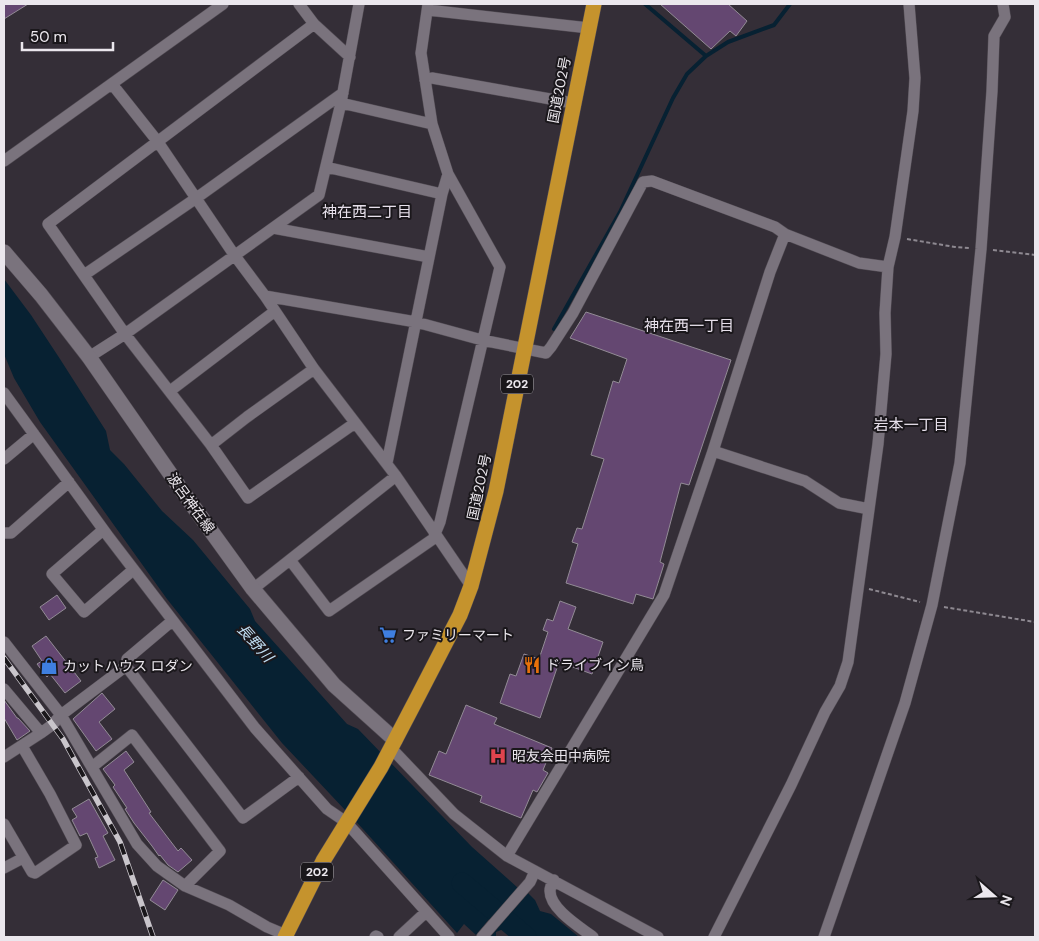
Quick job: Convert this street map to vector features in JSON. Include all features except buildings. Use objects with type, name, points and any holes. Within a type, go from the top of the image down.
[{"type":"highway","name":"国道202号","points":[[286,936],[323,861],[381,767],[460,615],[471,586],[496,491],[523,349],[594,4]]},
{"type":"main road","name":"波呂神在線","points":[[4,252],[41,295],[89,357],[184,495],[254,589],[334,685],[393,744]]},
{"type":"street","points":[[4,161],[223,4]]},
{"type":"street","points":[[299,4],[314,24],[350,57]]},
{"type":"street","points":[[89,357],[125,334],[319,195],[342,98],[359,4]]},
{"type":"street","points":[[714,937],[791,785],[824,712],[840,686],[848,662],[878,444],[886,354],[885,313],[888,268],[895,237],[913,111],[915,78],[909,4]]},
{"type":"street","points":[[824,937],[904,703],[932,604],[960,463],[981,249],[994,36],[1005,18],[1003,4]]},
{"type":"street","points":[[290,560],[329,611],[433,539],[440,522],[500,267],[448,174],[432,124],[421,53],[428,7],[588,28]]},
{"type":"street","points":[[314,24],[48,224],[125,334],[212,445],[248,498],[354,423]]},
{"type":"street","points":[[425,80],[432,78],[573,103]]},
{"type":"street","points":[[112,84],[158,142],[314,369],[396,476],[471,586]]},
{"type":"street","points":[[342,98],[432,124]]},
{"type":"street","points":[[84,276],[342,98]]},
{"type":"street","points":[[326,167],[442,194]]},
{"type":"street","points":[[386,463],[442,194],[448,174]]},
{"type":"street","points":[[265,296],[416,322],[482,340],[546,352],[573,313],[643,182],[652,181],[775,227],[785,234],[859,263],[888,268]]},
{"type":"street","points":[[273,228],[429,257]]},
{"type":"street","points":[[507,856],[664,596],[770,272],[785,234]]},
{"type":"street","points":[[170,392],[275,310]]},
{"type":"street","points":[[212,445],[247,417],[314,369]]},
{"type":"street","points":[[4,393],[103,530],[255,728],[328,808],[350,816],[426,912],[449,937]]},
{"type":"street","points":[[4,460],[34,434]]},
{"type":"street","points":[[713,451],[805,481],[839,504],[869,509]]},
{"type":"street","points":[[254,589],[396,476]]},
{"type":"street","points":[[4,533],[11,533],[69,482]]},
{"type":"street","points":[[103,530],[52,574],[84,612],[133,570]]},
{"type":"street","points":[[4,756],[52,725],[61,715],[126,666],[127,659],[172,621]]},
{"type":"street","points":[[4,642],[61,715],[137,844],[157,866],[185,886],[229,905],[286,936]]},
{"type":"street","points":[[126,666],[243,818],[299,777]]},
{"type":"street","points":[[4,689],[41,733]]},
{"type":"street","points":[[92,767],[132,735],[220,850],[185,886]]},
{"type":"street","points":[[393,744],[454,814],[507,856],[658,937]]},
{"type":"street","points":[[4,824],[32,872],[35,873],[76,845],[50,794],[22,746]]},
{"type":"street","points":[[4,868],[24,858]]},
{"type":"street","points":[[482,937],[530,882],[535,870]]},
{"type":"street","points":[[554,880],[550,889],[552,899],[559,909],[593,937]]},
{"type":"street","points":[[399,937],[426,912]]},
{"type":"path","points":[[895,237],[955,247],[1035,255]]},
{"type":"path","points":[[859,586],[932,604],[1035,622]]},
{"type":"water","points":[[4,279],[31,315],[106,431],[110,450],[124,464],[162,511],[193,540],[250,609],[255,621],[347,724],[358,729],[472,847],[518,888],[503,906],[491,895],[480,907],[490,918],[476,935],[464,924],[457,933],[282,743],[167,599],[40,422],[14,378],[4,354]]},
{"type":"water","points":[[528,893],[535,900],[540,911],[551,914],[579,937],[517,937],[506,928],[496,932],[496,937],[490,937]]},
{"type":"waterway","points":[[645,4],[706,56]]},
{"type":"waterway","points":[[554,329],[620,212],[673,98],[687,74],[706,56],[728,42],[774,25],[790,4]]},
{"type":"waterway","name":"長野川","points":[[462,883],[526,937]]},
{"type":"railway","points":[[4,658],[63,739],[120,842],[153,937]]},
{"type":"place","name":"ファミリーマート","points":[[388,635]]},
{"type":"place","name":"ドライブイン鳥","points":[[532,665]]},
{"type":"place","name":"カットハウス ロダン","points":[[49,666]]},
{"type":"place","name":"昭友会田中病院","points":[[498,756]]},
{"type":"district","name":"神在西二丁目","points":[[367,212]]},
{"type":"district","name":"神在西一丁目","points":[[689,326]]},
{"type":"district","name":"岩本一丁目","points":[[911,425]]}]
